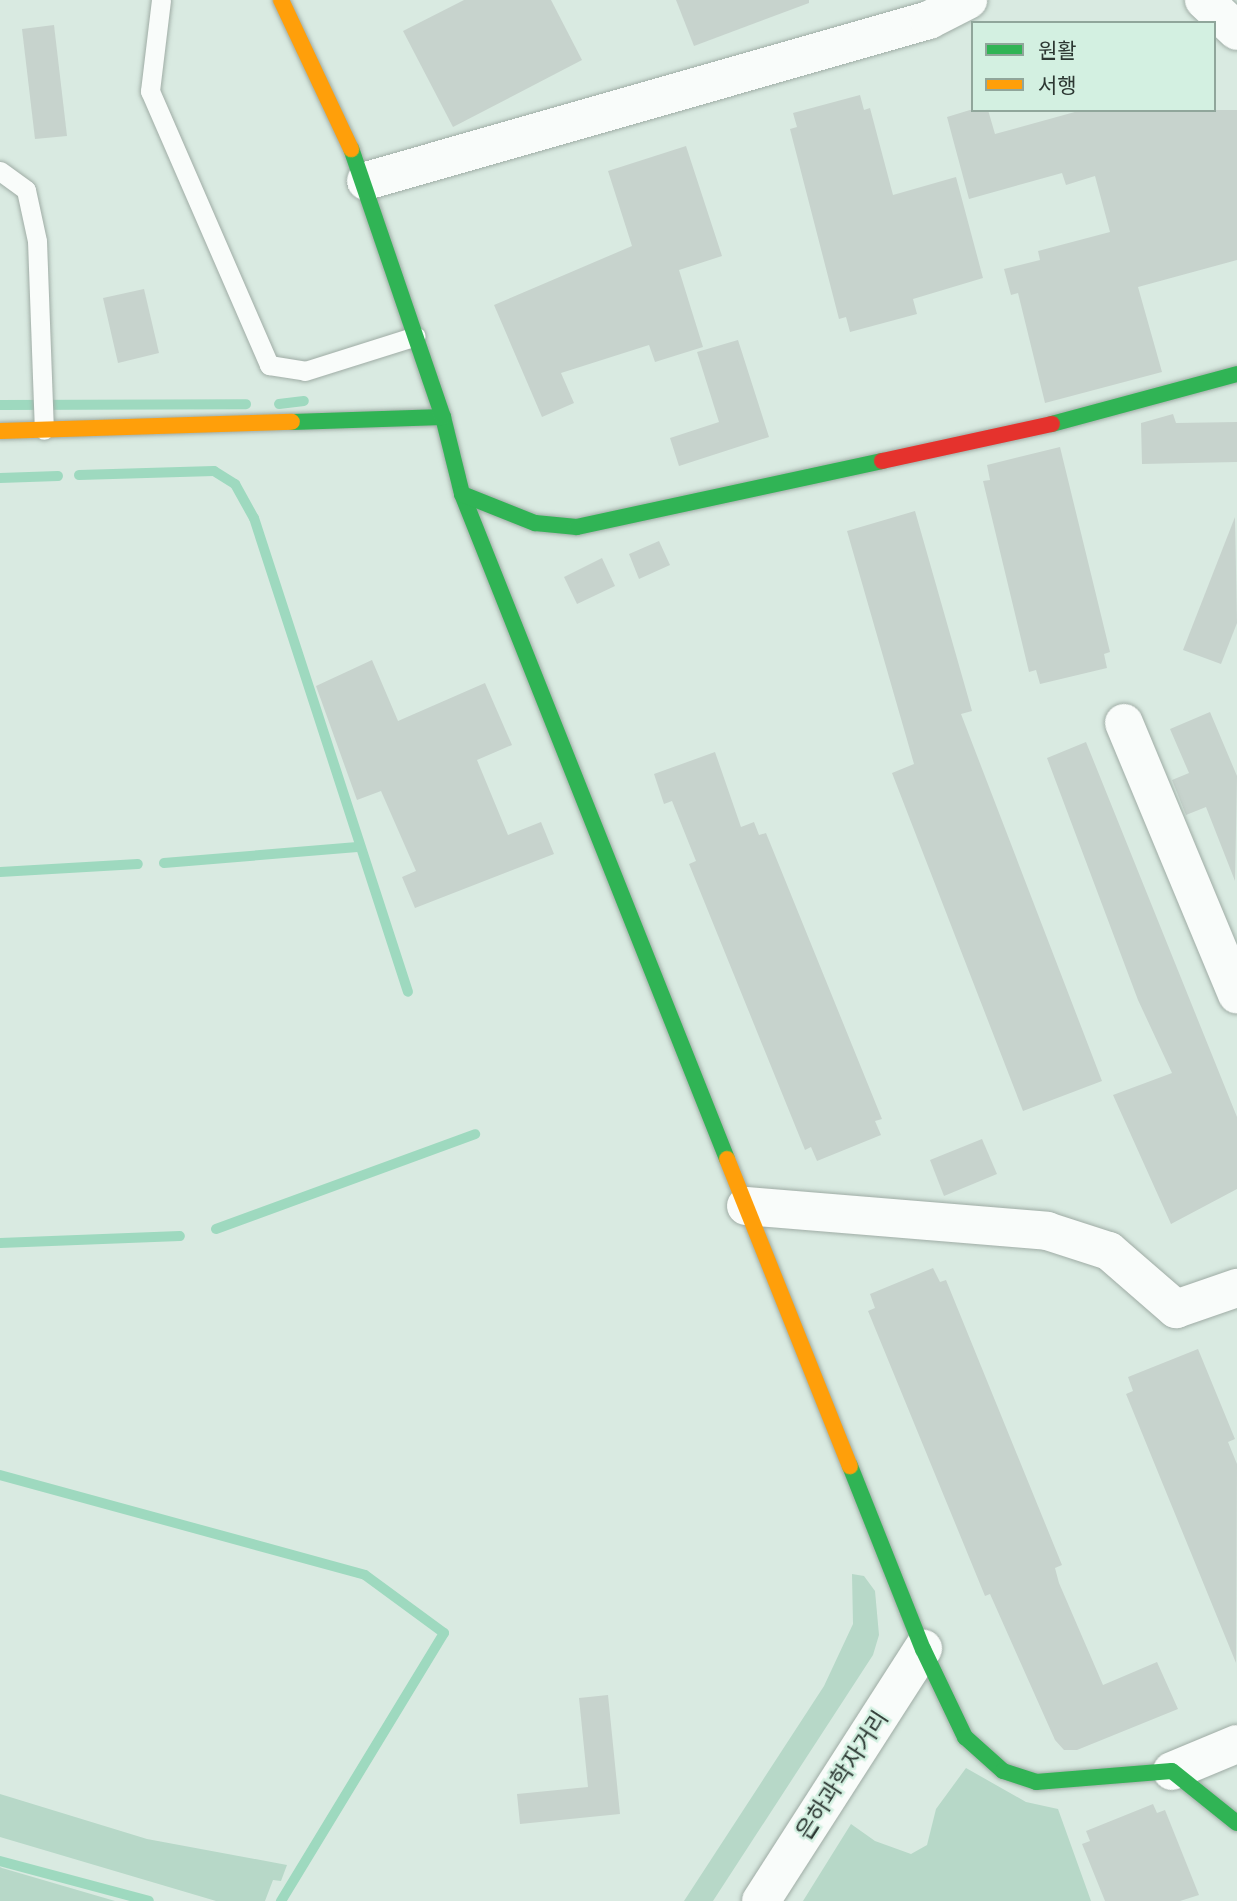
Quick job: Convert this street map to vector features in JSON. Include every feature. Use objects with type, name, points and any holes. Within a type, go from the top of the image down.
[{"type":"street","points":[[281,0],[366,181],[443,417],[463,494],[923,1649],[965,1737],[1003,1771],[1036,1782],[1172,1771],[1237,1744]]},
{"type":"street","points":[[366,181],[929,20],[968,0]]},
{"type":"street","points":[[1205,0],[1237,31]]},
{"type":"street","points":[[463,494],[535,523],[577,527],[1051,424],[1237,374]]},
{"type":"street","points":[[0,431],[43,414],[443,417]]},
{"type":"street","points":[[1124,723],[1237,994]]},
{"type":"street","points":[[746,1206],[1047,1231],[1109,1251],[1176,1309],[1237,1288]]},
{"type":"street","name":"은하과학자거리","points":[[761,1901],[923,1649]]},
{"type":"street","points":[[1172,1771],[1237,1824]]},
{"type":"lane","points":[[160,0],[150,90],[269,365],[305,371],[416,337]]},
{"type":"lane","points":[[0,171],[26,190],[37,242],[43,414]]},
{"type":"green space","points":[[852,1574],[864,1576],[875,1591],[879,1635],[873,1655],[713,1901],[684,1901],[824,1686],[853,1624]]},
{"type":"green space","points":[[966,1768],[1026,1802],[1058,1809],[1091,1901],[803,1901],[851,1824],[875,1841],[911,1854],[927,1845],[936,1809]]},
{"type":"green space","points":[[0,1794],[147,1839],[287,1865],[281,1881],[273,1880],[265,1901],[216,1901],[0,1837]]},
{"type":"green space","points":[[0,1867],[2,1868],[115,1901],[0,1901]]},
{"type":"building","points":[[464,0],[551,0],[582,60],[453,127],[403,31]]},
{"type":"building","points":[[676,0],[809,0],[809,3],[694,46]]},
{"type":"building","points":[[54,25],[67,136],[35,139],[22,29]]},
{"type":"building","points":[[860,95],[864,110],[870,108],[893,195],[956,177],[983,278],[913,299],[917,314],[850,332],[846,317],[839,319],[790,129],[797,127],[793,113]]},
{"type":"building","points":[[970,110],[989,112],[995,134],[1075,112],[1237,110],[1237,260],[1138,287],[1162,372],[1045,403],[1018,293],[1011,295],[1004,269],[1040,260],[1038,251],[1110,232],[1095,176],[1066,185],[1062,173],[969,199],[947,117]]},
{"type":"building","points":[[686,146],[722,256],[679,270],[703,347],[655,362],[649,345],[561,373],[574,403],[542,417],[494,305],[632,246],[608,171]]},
{"type":"building","points":[[144,289],[159,353],[118,363],[103,298]]},
{"type":"building","points":[[738,340],[769,437],[679,466],[670,438],[719,422],[697,352]]},
{"type":"building","points":[[1173,414],[1176,423],[1237,422],[1237,462],[1142,464],[1141,423]]},
{"type":"building","points":[[1060,447],[1110,652],[1104,654],[1107,668],[1040,684],[1036,670],[1029,672],[983,481],[990,480],[987,465]]},
{"type":"building","points":[[915,511],[972,711],[961,714],[1102,1081],[1023,1111],[892,773],[914,764],[847,531]]},
{"type":"building","points":[[1235,517],[1237,623],[1221,664],[1183,650]]},
{"type":"building","points":[[659,541],[670,565],[639,579],[629,554]]},
{"type":"building","points":[[602,558],[615,586],[577,604],[564,577]]},
{"type":"building","points":[[372,660],[398,721],[485,683],[512,745],[477,760],[508,835],[541,822],[554,854],[415,908],[402,877],[416,871],[381,791],[357,800],[316,686]]},
{"type":"building","points":[[1210,712],[1237,776],[1235,881],[1206,807],[1186,815],[1172,780],[1189,773],[1170,729]]},
{"type":"building","points":[[1086,742],[1237,1117],[1237,1189],[1171,1224],[1113,1095],[1172,1073],[1138,1000],[1047,758]]},
{"type":"building","points":[[715,752],[741,827],[754,822],[759,835],[766,833],[882,1119],[875,1121],[881,1135],[817,1161],[811,1147],[805,1150],[689,864],[696,861],[672,801],[664,804],[654,774]]},
{"type":"building","points":[[982,1139],[997,1174],[944,1196],[930,1160]]},
{"type":"building","points":[[933,1268],[940,1282],[946,1280],[1062,1565],[1055,1568],[1059,1583],[1103,1685],[1157,1662],[1178,1709],[1077,1750],[1064,1750],[1055,1740],[990,1594],[985,1596],[868,1311],[875,1308],[870,1294]]},
{"type":"building","points":[[1198,1349],[1235,1439],[1228,1442],[1237,1464],[1236,1663],[1126,1394],[1133,1391],[1128,1377]]},
{"type":"building","points":[[608,1695],[620,1814],[520,1824],[517,1794],[588,1787],[579,1698]]},
{"type":"building","points":[[1153,1804],[1157,1813],[1165,1810],[1199,1895],[1180,1901],[1105,1901],[1082,1844],[1090,1841],[1086,1831]]},
{"type":"waterway","points":[[279,404],[304,401]]},
{"type":"waterway","points":[[0,405],[246,404]]},
{"type":"waterway","points":[[79,475],[214,471],[235,484],[254,518],[408,992]]},
{"type":"waterway","points":[[0,478],[58,476]]},
{"type":"waterway","points":[[164,863],[357,847]]},
{"type":"waterway","points":[[0,872],[138,864]]},
{"type":"waterway","points":[[216,1229],[475,1134]]},
{"type":"waterway","points":[[0,1243],[180,1236]]},
{"type":"waterway","points":[[0,1475],[365,1575],[444,1633],[281,1901]]},
{"type":"waterway","points":[[0,1861],[149,1901]]},
{"type":"traffic: fast","points":[[292,422],[443,417],[351,149]]},
{"type":"traffic: fast","points":[[1052,424],[1237,374]]},
{"type":"traffic: fast","points":[[443,417],[462,494],[727,1159]]},
{"type":"traffic: fast","points":[[462,494],[535,523],[577,527],[882,461]]},
{"type":"traffic: fast","points":[[850,1466],[923,1649],[965,1737],[1003,1771],[1036,1782],[1172,1771],[1237,1823]]},
{"type":"traffic: slow","points":[[281,0],[351,149]]},
{"type":"traffic: slow","points":[[0,431],[292,422]]},
{"type":"traffic: slow","points":[[727,1159],[850,1466]]},
{"type":"traffic: jam","points":[[882,461],[1052,424]]}]
